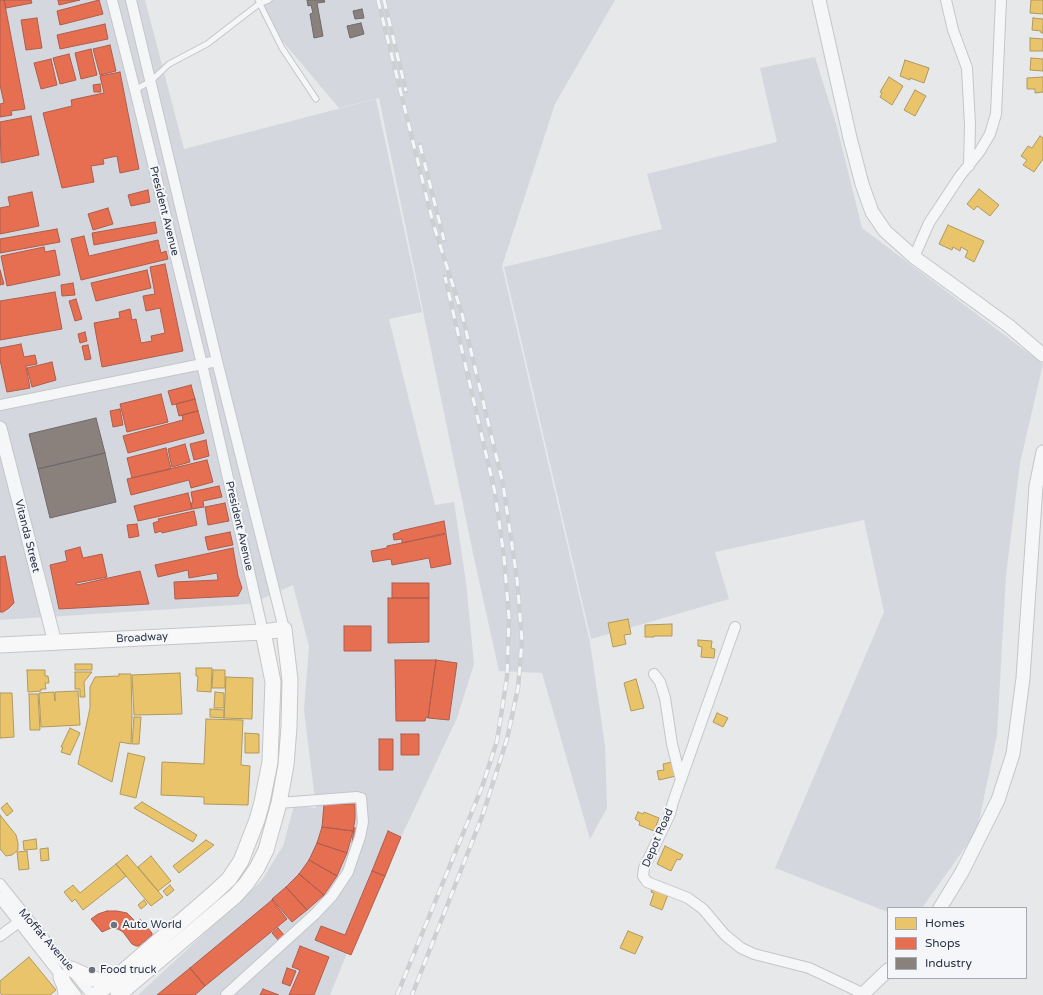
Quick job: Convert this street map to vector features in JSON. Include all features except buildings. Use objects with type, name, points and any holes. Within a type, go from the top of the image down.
[{"type":"main road","name":"Broadway","points":[[0,645],[263,632],[284,629]]},
{"type":"main road","name":"President Avenue","points":[[96,995],[116,979],[235,896],[246,884],[257,868],[266,850],[279,803],[286,765],[289,727],[290,680],[284,629]]},
{"type":"main road","name":"President Avenue","points":[[118,995],[229,879],[241,861],[257,820],[270,762],[273,682],[263,632]]},
{"type":"main road","points":[[257,820],[273,823]]},
{"type":"main road","points":[[66,995],[66,973],[94,979],[116,979]]},
{"type":"street","points":[[819,0],[836,69],[850,138],[862,184],[872,212],[885,231],[914,257],[1009,326],[1043,355]]},
{"type":"street","points":[[946,0],[953,30],[967,68],[970,125],[969,166]]},
{"type":"street","points":[[914,257],[929,222],[980,151],[990,134],[996,114],[1001,0]]},
{"type":"street","points":[[112,3],[131,1]]},
{"type":"street","name":"President Avenue","points":[[131,1],[186,225],[217,360],[284,629]]},
{"type":"street","name":"President Avenue","points":[[112,3],[135,90],[202,364],[263,632]]},
{"type":"street","points":[[168,229],[186,225]]},
{"type":"street","points":[[0,405],[217,360]]},
{"type":"street","name":"Vitanda Street","points":[[0,428],[55,643]]},
{"type":"street","points":[[941,907],[962,872],[998,800],[1013,754],[1023,678],[1036,486],[1043,452]]},
{"type":"street","name":"Depot Road","points":[[735,627],[670,814],[644,868],[644,880],[688,898],[703,909],[724,935],[741,948],[754,954],[809,968],[863,994]]},
{"type":"street","points":[[654,674],[660,682],[665,698],[672,744],[681,780]]},
{"type":"street","points":[[226,995],[310,919],[332,896],[348,872],[360,837],[363,822],[361,798],[279,803]]},
{"type":"street","name":"Moffat Avenue","points":[[0,884],[60,959],[76,995]]},
{"type":"street","name":"Moffat Avenue","points":[[0,898],[19,922],[66,973],[92,995]]},
{"type":"street","points":[[0,936],[19,922]]},
{"type":"street","points":[[863,994],[887,971]]},
{"type":"lane","points":[[135,90],[151,81],[169,64],[207,44],[258,2],[269,0]]},
{"type":"lane","points":[[258,2],[282,48],[316,99]]},
{"type":"shaded area","points":[[0,0],[145,0],[184,149],[376,99],[422,312],[389,319],[435,505],[454,502],[466,582],[474,664],[457,718],[349,948],[330,995],[138,995],[262,880],[283,846],[294,806],[316,808],[304,710],[309,646],[293,585],[250,604],[0,620]]},
{"type":"shaded area","points":[[257,0],[615,0],[555,104],[502,266],[590,642],[605,746],[607,808],[590,839],[542,673],[499,671],[474,558],[379,98],[339,108],[262,17]]},
{"type":"shaded area","points":[[815,57],[837,127],[862,228],[1043,364],[1020,463],[1006,575],[997,735],[977,831],[923,907],[887,907],[887,912],[775,868],[884,612],[864,520],[715,552],[729,599],[591,639],[504,267],[662,229],[647,174],[777,142],[760,68]]},
{"type":"railway","points":[[378,0],[433,223],[462,314],[503,484],[517,579],[522,641],[518,688],[507,739],[483,814],[412,995]]},
{"type":"railway","points":[[384,0],[406,91]]},
{"type":"railway","points":[[420,145],[444,240]]},
{"type":"railway","points":[[397,995],[482,787],[497,741],[507,677],[509,618],[504,557],[495,493],[445,277]]},
{"type":"place","name":"Auto World","points":[[114,925]]},
{"type":"place","name":"Food truck","points":[[92,970]]}]
